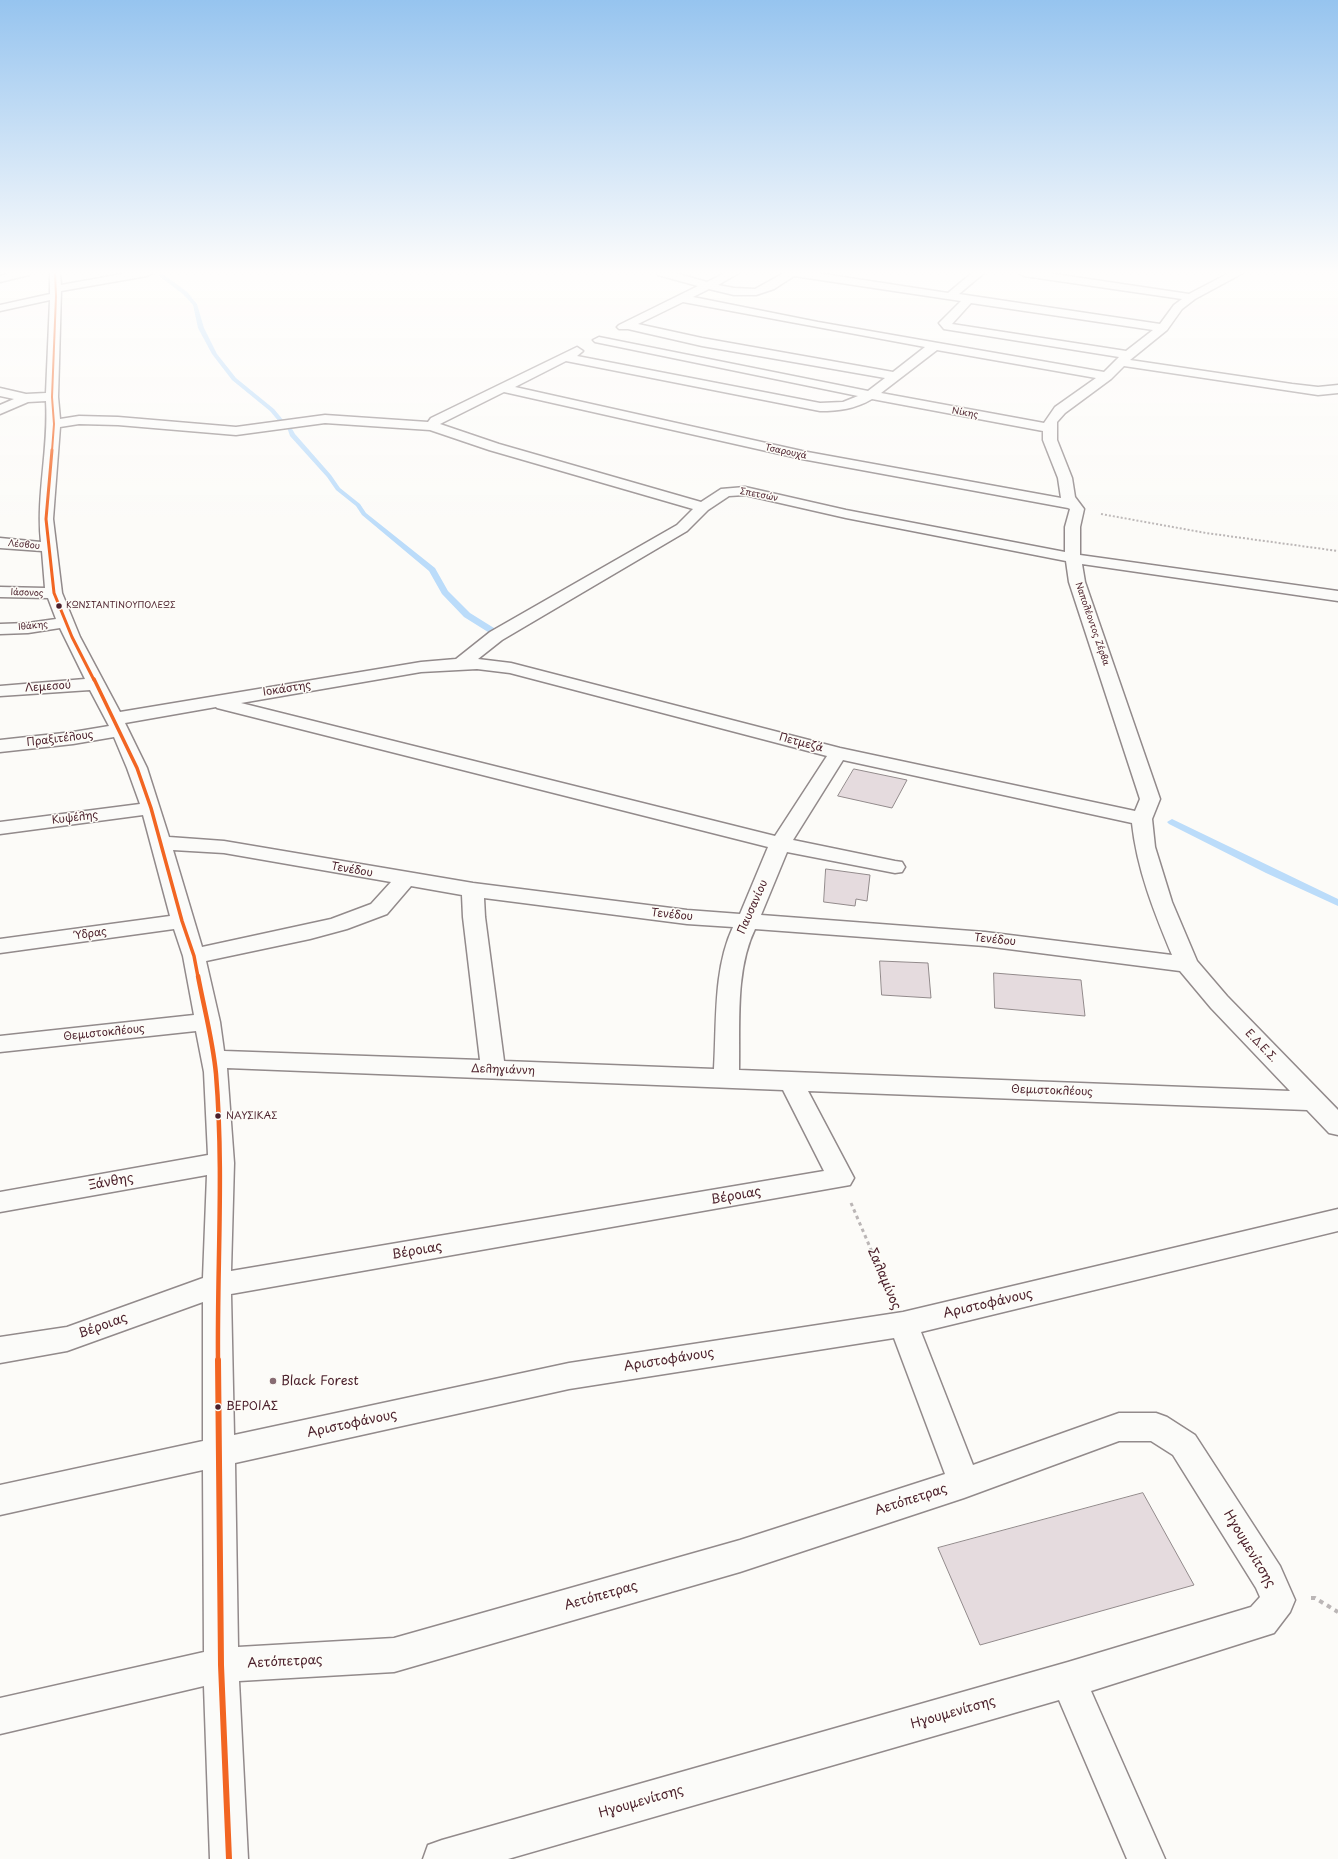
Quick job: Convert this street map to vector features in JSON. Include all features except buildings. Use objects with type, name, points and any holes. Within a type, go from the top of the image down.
[{"type":"street","points":[[53,360],[52,398],[54,424],[46,518],[54,593],[66,622],[137,768],[151,808],[182,921],[194,956],[208,1022],[219,1100],[221,1163],[217,1285],[218,1453],[221,1665],[229,1859]]},
{"type":"street","points":[[432,426],[436,421],[559,360]]},
{"type":"street","points":[[578,360],[820,407],[837,409],[850,406],[870,395],[916,360]]},
{"type":"street","name":"Νίκης","points":[[696,360],[870,395],[1049,428]]},
{"type":"street","points":[[803,360],[895,376]]},
{"type":"street","points":[[1013,360],[1106,376]]},
{"type":"street","points":[[1049,428],[1051,421],[1060,410],[1106,376],[1123,360]]},
{"type":"street","points":[[1135,360],[1292,388],[1318,391],[1338,389]]},
{"type":"street","name":"Τσαρουχά","points":[[503,388],[802,455],[1074,507]]},
{"type":"street","points":[[0,392],[26,398],[52,398]]},
{"type":"street","points":[[0,410],[26,398]]},
{"type":"street","points":[[54,424],[80,420],[118,421],[236,431],[325,419],[432,426],[494,447],[703,507]]},
{"type":"street","name":"Ναπολέοντος Ζέρβα","points":[[1049,428],[1050,440],[1065,478],[1074,507],[1072,558],[1077,582],[1150,799],[1142,819],[1144,847],[1161,902],[1188,964]]},
{"type":"street","name":"Σπετσών","points":[[462,664],[496,636],[627,562],[682,528],[703,507],[726,492],[745,491],[846,514],[1072,558],[1338,596]]},
{"type":"street","name":"Λέσβου","points":[[0,543],[49,547]]},
{"type":"street","name":"Ιάσονος","points":[[0,592],[54,593]]},
{"type":"street","name":"Ιθάκης","points":[[0,629],[28,628],[66,622]]},
{"type":"street","name":"Ιοκάστης","points":[[117,725],[214,701],[415,668],[462,664]]},
{"type":"street","name":"Πετμεζά","points":[[462,664],[511,668],[838,753],[1142,819]]},
{"type":"street","name":"Λεμεσού","points":[[0,691],[96,684]]},
{"type":"street","points":[[214,701],[780,844],[895,867]]},
{"type":"street","name":"Πραξιτέλους","points":[[0,746],[73,738],[117,725]]},
{"type":"street","name":"Παυσανίου","points":[[726,1078],[731,969],[736,945],[780,844],[838,753]]},
{"type":"street","name":"Κυψέλης","points":[[0,828],[151,808]]},
{"type":"street","name":"Τενέδου","points":[[160,843],[224,847],[473,890],[687,917],[748,920],[985,939],[1188,964]]},
{"type":"street","points":[[194,956],[310,932],[339,924],[379,909],[405,879]]},
{"type":"street","points":[[473,890],[474,916],[485,996],[492,1069]]},
{"type":"street","name":"Ύδρας","points":[[0,946],[182,921]]},
{"type":"street","name":"Ε.Δ.Ε.Σ.","points":[[1188,964],[1219,1002],[1338,1126]]},
{"type":"street","name":"Θεμιστοκλέους","points":[[0,1044],[208,1022]]},
{"type":"street","name":"Δεληγιάννη","points":[[214,1059],[791,1081]]},
{"type":"street","points":[[791,1081],[841,1178]]},
{"type":"street","name":"Θεμιστοκλέους","points":[[791,1081],[1314,1101]]},
{"type":"street","name":"Ξάνθης","points":[[0,1202],[221,1163]]},
{"type":"street","name":"Βέροιας","points":[[0,1350],[66,1339],[217,1285],[841,1178]]},
{"type":"street","name":"Αριστοφάνους","points":[[0,1500],[569,1376],[903,1324],[1338,1220]]},
{"type":"street","name":"Σαλαμίνος","points":[[903,1324],[964,1483]]},
{"type":"street","name":"Αετόπετρας","points":[[0,1716],[221,1665],[394,1655],[740,1556],[964,1483],[1119,1427],[1156,1427],[1184,1445]]},
{"type":"street","name":"Ηγουμενίτσης","points":[[442,1859],[1068,1680],[1262,1621],[1278,1600],[1268,1577],[1184,1445]]},
{"type":"street","points":[[1068,1680],[1146,1859]]},
{"type":"path","points":[[1074,507],[1206,533],[1338,551]]},
{"type":"path","name":"Σαλαμίνος","points":[[841,1178],[903,1324]]},
{"type":"waterway","points":[[219,360],[234,379],[272,410],[282,422]]},
{"type":"waterway","points":[[289,428],[292,435],[329,476],[338,489],[358,505],[364,514],[432,570],[445,592],[467,615],[491,630]]},
{"type":"waterway","points":[[1172,822],[1269,871],[1338,903]]},
{"type":"transit line","points":[[53,360],[52,397],[54,424],[46,519],[54,593],[72,637],[120,730],[137,768],[151,808],[182,921],[194,956],[216,1072],[221,1163],[217,1285],[221,1665],[229,1859]]},
{"type":"place","name":"ΚΩΝΣΤΑΝΤΙΝΟΥΠΟΛΕΩΣ","points":[[59,606]]},
{"type":"place","name":"ΝΑΥΣΙΚΑΣ","points":[[218,1116]]},
{"type":"place","name":"Black Forest","points":[[273,1381]]},
{"type":"place","name":"ΒΕΡΟΙΑΣ","points":[[218,1407]]}]
